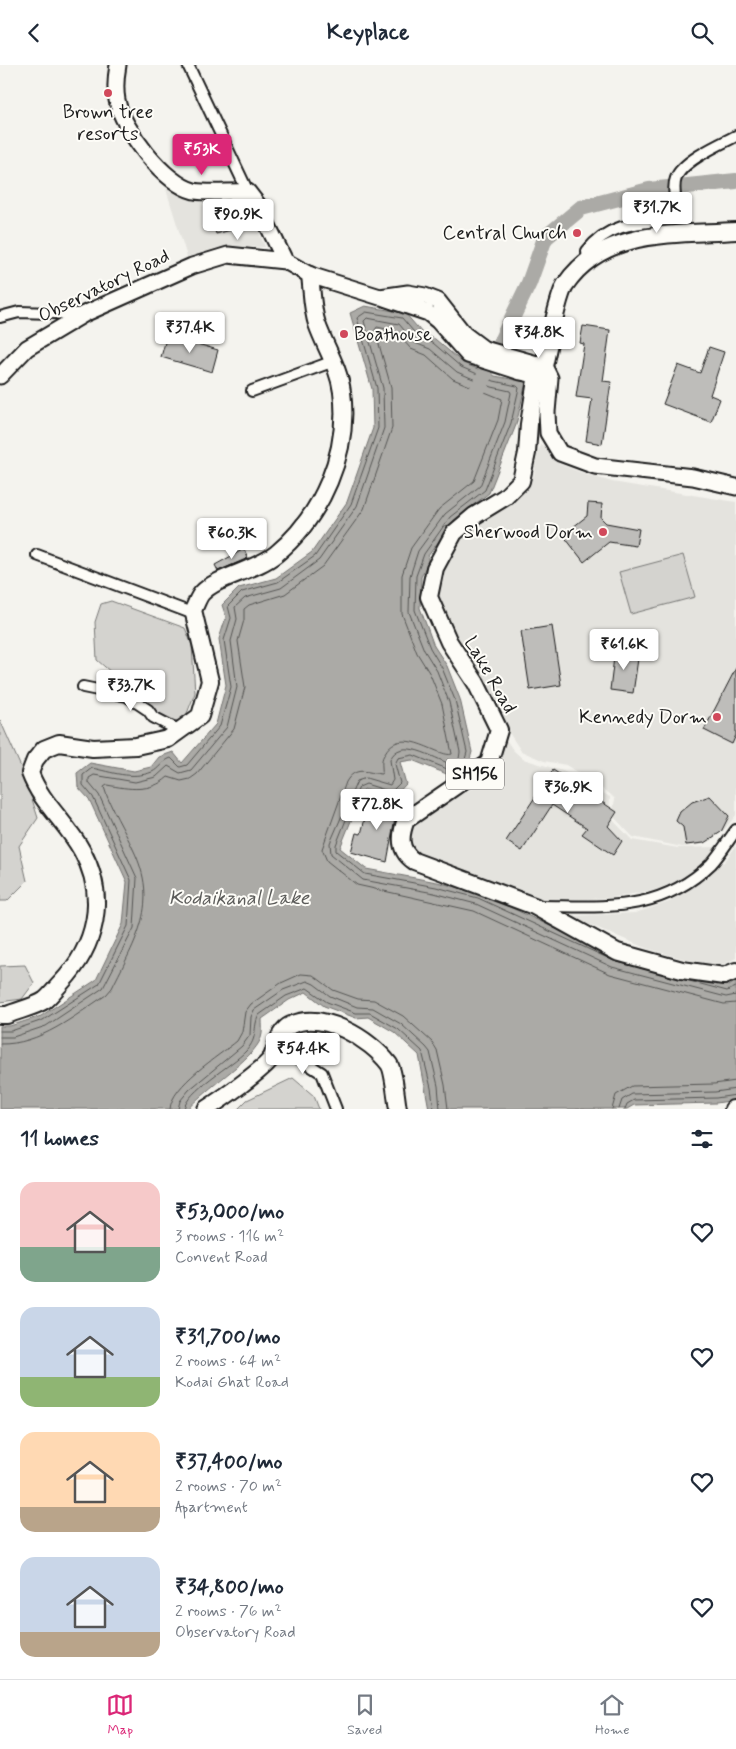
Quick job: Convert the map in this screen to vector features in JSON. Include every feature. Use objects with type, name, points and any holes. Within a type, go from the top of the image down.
[{"type":"main road","points":[[118,65],[117,100],[125,121],[146,153],[175,183],[194,191],[248,192],[258,205],[285,261]]},
{"type":"main road","name":"SH156","points":[[544,373],[564,286],[588,260],[608,248],[637,238],[736,231]]},
{"type":"main road","name":"Observatory Road","points":[[0,376],[27,348],[84,314],[192,265],[228,255],[285,261],[310,275],[380,297],[408,293],[425,296],[438,301],[482,354],[544,373]]},
{"type":"main road","points":[[0,1015],[7,1015],[45,1000],[70,974],[90,942],[96,913],[94,881],[83,851],[36,788],[30,773],[36,760],[44,749],[59,743],[93,748],[136,746],[168,739],[200,716],[210,681],[193,610],[202,593],[220,582],[267,561],[286,545],[326,493],[344,429],[342,391],[334,361],[316,319],[310,275]]},
{"type":"main road","points":[[544,373],[548,433],[560,453],[596,466],[693,477],[736,487]]},
{"type":"main road","name":"Lake Road","points":[[544,373],[529,424],[527,453],[521,481],[505,497],[474,516],[454,533],[435,568],[429,597],[448,642],[476,683],[499,731],[489,763],[406,820],[401,832],[403,849],[414,861],[534,907],[617,951],[682,970],[724,976],[736,971]]},
{"type":"main road","points":[[206,1109],[227,1096],[271,1058],[278,1040],[289,1025],[307,1020],[326,1023],[351,1033],[371,1046],[390,1065],[398,1109]]},
{"type":"street","points":[[188,65],[248,192]]},
{"type":"street","points":[[588,260],[587,251],[594,242],[624,224],[674,219],[678,213],[674,194],[675,179],[682,168],[736,136]]},
{"type":"street","points":[[0,317],[19,312],[84,314]]},
{"type":"street","points":[[252,391],[334,361]]},
{"type":"street","points":[[37,555],[194,615]]},
{"type":"street","points":[[84,687],[127,696],[148,710],[153,717],[180,731]]},
{"type":"street","points":[[534,907],[638,904],[671,893],[712,863],[736,830]]},
{"type":"street","points":[[278,1040],[289,1051],[322,1073],[336,1109]]},
{"type":"shaded area","points":[[166,189],[194,200],[246,200],[265,247],[217,248],[187,257]]},
{"type":"shaded area","points":[[542,444],[559,464],[585,474],[612,482],[736,502],[736,815],[725,829],[712,840],[700,845],[682,847],[633,837],[612,815],[615,799],[610,794],[566,765],[544,761],[521,751],[504,725],[498,705],[448,623],[437,594],[444,565],[466,530],[525,488],[534,475],[537,453]]},
{"type":"shaded area","points":[[683,555],[695,597],[631,614],[619,572]]},
{"type":"shaded area","points":[[111,601],[185,628],[192,645],[195,693],[184,721],[166,720],[97,660],[95,622],[101,604]]},
{"type":"shaded area","points":[[0,720],[24,774],[38,818],[19,846],[27,881],[7,901],[0,901]]},
{"type":"shaded area","points":[[503,735],[513,750],[523,759],[563,771],[610,797],[609,816],[632,840],[678,848],[716,847],[706,863],[689,876],[656,890],[610,898],[549,901],[513,891],[418,856],[407,848],[410,822],[475,787],[493,771]]},
{"type":"shaded area","points":[[736,846],[736,958],[716,968],[648,949],[569,916],[635,913],[669,902],[697,884],[725,861]]},
{"type":"shaded area","points":[[25,965],[34,983],[22,999],[0,1002],[0,966]]},
{"type":"shaded area","points":[[293,1078],[314,1096],[319,1109],[238,1109],[247,1100]]},
{"type":"water","name":"Kodaikanal Lake","points":[[365,306],[405,313],[423,334],[435,339],[463,363],[495,376],[526,382],[516,425],[489,493],[454,520],[428,556],[428,562],[421,577],[420,608],[434,646],[447,666],[460,699],[472,752],[468,766],[454,777],[412,760],[400,762],[406,784],[392,799],[364,789],[340,848],[366,869],[437,882],[480,893],[616,957],[729,986],[736,981],[736,1100],[716,1103],[634,1105],[627,1109],[429,1109],[419,1055],[394,1032],[368,1017],[356,1018],[324,1006],[306,992],[289,1000],[262,1019],[262,1036],[257,1046],[188,1109],[0,1109],[0,1026],[10,1026],[41,1016],[96,980],[123,924],[127,882],[89,799],[78,787],[77,773],[90,763],[134,771],[151,767],[159,757],[173,752],[182,763],[216,724],[226,685],[219,639],[226,617],[222,605],[239,588],[276,578],[312,552],[347,502],[373,428],[372,389],[350,313]]},
{"type":"building","points":[[241,208],[246,226],[216,234],[211,216]]},
{"type":"building","points":[[583,326],[610,330],[603,381],[611,382],[602,444],[586,441],[592,399],[576,397],[584,344],[580,343]]},
{"type":"building","points":[[167,335],[218,350],[212,372],[161,357]]},
{"type":"building","points":[[709,347],[724,352],[710,395],[720,399],[711,422],[663,404],[678,365],[700,373]]},
{"type":"building","name":"Sherwood Dorm","points":[[588,503],[602,504],[601,518],[606,523],[639,529],[636,546],[609,542],[584,562],[563,535],[587,516]]},
{"type":"building","points":[[244,549],[248,558],[218,571],[215,565]]},
{"type":"building","points":[[552,626],[561,685],[530,690],[521,631]]},
{"type":"building","points":[[615,649],[639,652],[633,693],[610,690]]},
{"type":"building","name":"Kennedy Dorm","points":[[736,668],[736,735],[732,744],[704,730]]},
{"type":"building","points":[[553,770],[617,812],[608,826],[622,841],[613,855],[582,834],[587,828],[552,805],[522,851],[506,841]]},
{"type":"building","points":[[710,796],[729,816],[721,832],[704,843],[686,845],[683,827],[676,821],[680,812],[692,802]]},
{"type":"building","points":[[370,799],[401,807],[394,823],[387,862],[351,852],[356,833],[361,834]]},
{"type":"waterway","points":[[477,391],[529,283],[545,238],[581,208],[649,190],[736,181]]},
{"type":"place","name":"Brown tree resorts","points":[[108,93]]},
{"type":"place","name":"Central Church","points":[[577,233]]},
{"type":"place","name":"Boathouse","points":[[344,334]]},
{"type":"place","name":"Sherwood Dorm","points":[[603,532]]},
{"type":"place","name":"Kennedy Dorm","points":[[717,717]]}]
